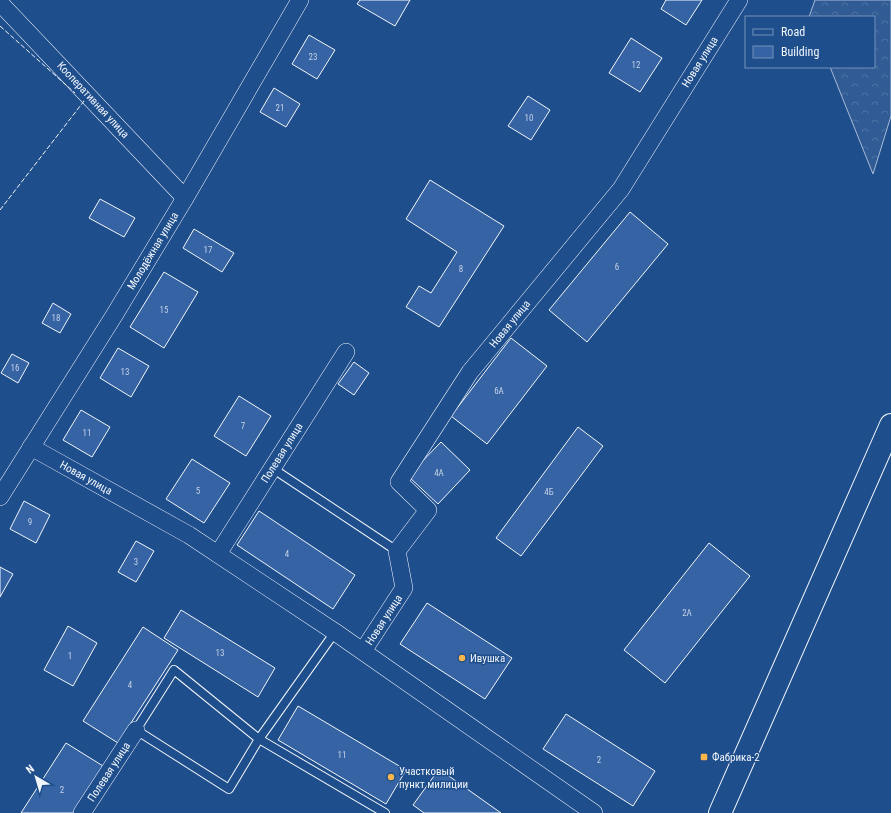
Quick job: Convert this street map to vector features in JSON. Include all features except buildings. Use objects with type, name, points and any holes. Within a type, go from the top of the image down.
[{"type":"main road","points":[[720,813],[891,425]]},
{"type":"street","name":"Молодёжная улица","points":[[0,497],[115,314],[185,198],[300,0]]},
{"type":"street","name":"Новая улица","points":[[363,651],[404,588],[397,551],[428,510],[399,482],[470,372],[622,189],[739,0]]},
{"type":"street","name":"Кооперативная улица","points":[[0,3],[185,198]]},
{"type":"street","name":"Полевая улица","points":[[218,554],[346,352]]},
{"type":"street","name":"Новая улица","points":[[31,447],[189,535],[363,651],[594,813]]},
{"type":"street","name":"Полевая улица","points":[[82,813],[136,730]]},
{"type":"lane","points":[[272,468],[397,551]]},
{"type":"lane","points":[[335,632],[259,739],[229,789],[136,730],[174,670],[259,739],[385,813]]},
{"type":"green space","points":[[815,0],[891,0],[891,116],[873,174],[830,68],[875,68],[875,16],[809,16]]},
{"type":"fence","points":[[0,26],[75,93]]},
{"type":"fence","points":[[0,210],[84,101],[82,100]]},
{"type":"place","name":"Ивушка","points":[[462,658]]},
{"type":"place","name":"Фабрика-2","points":[[704,757]]},
{"type":"place","name":"Участковый пункт милиции","points":[[391,777]]}]
